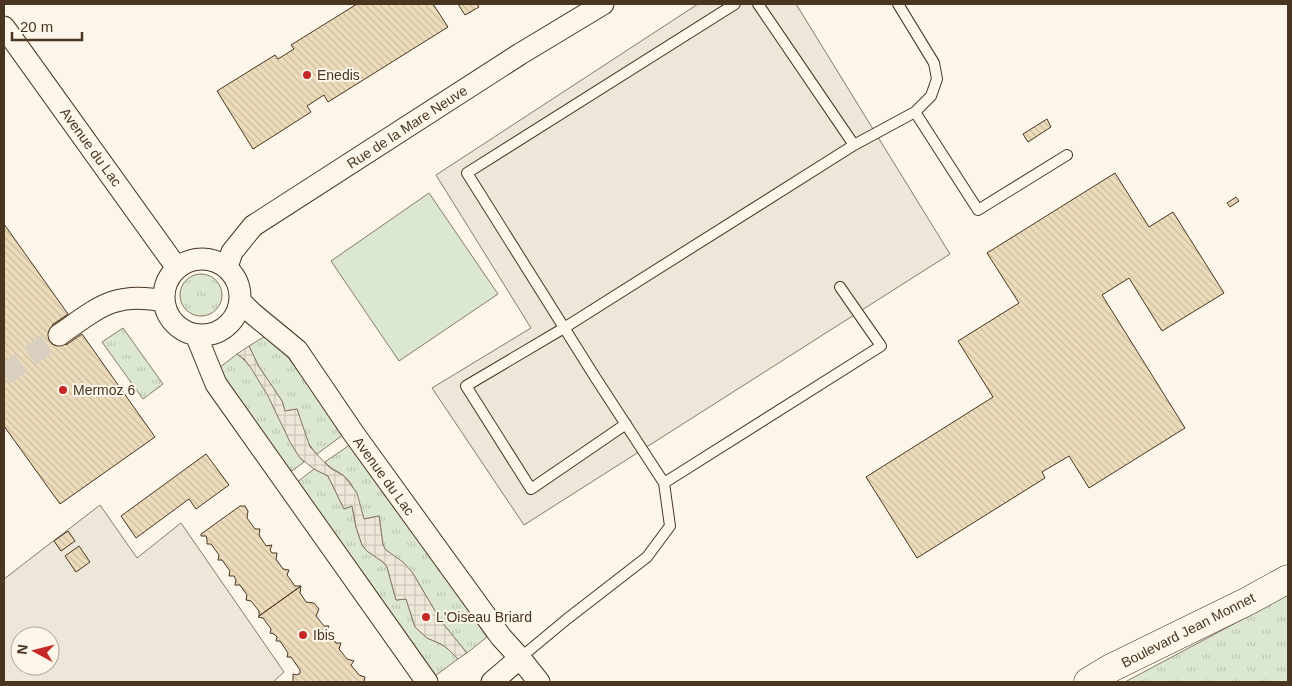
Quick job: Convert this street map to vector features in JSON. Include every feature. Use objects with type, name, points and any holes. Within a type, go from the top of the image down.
[{"type":"main road","name":"Boulevard Jean Monnet","points":[[1088,682],[1111,668],[1248,601],[1288,579]]},
{"type":"street","name":"Rue de la Mare Neuve","points":[[227,267],[232,252],[253,226],[520,54],[603,4]]},
{"type":"street","name":"Avenue du Lac","points":[[4,26],[177,268]]},
{"type":"street","points":[[201,258],[214,260],[227,267],[236,278],[241,290],[241,302],[237,314],[229,325],[222,331],[209,335],[196,335],[187,333],[176,325],[168,314],[164,301],[164,292],[168,279],[177,268],[188,261],[201,258]]},
{"type":"street","points":[[59,335],[104,305],[119,299],[148,298],[164,301]]},
{"type":"street","name":"Avenue du Lac","points":[[241,302],[297,350],[350,428],[501,638],[539,682]]},
{"type":"street","points":[[196,335],[216,384],[427,682]]},
{"type":"street","points":[[492,682],[520,658]]},
{"type":"lane","points":[[520,658],[574,613],[647,557],[670,526],[664,483],[467,173],[735,4]]},
{"type":"lane","points":[[758,4],[854,145]]},
{"type":"lane","points":[[626,424],[531,489],[466,386],[564,328],[854,145],[915,112],[931,96],[938,79],[934,63],[898,4]]},
{"type":"lane","points":[[915,112],[978,210],[1067,155]]},
{"type":"lane","points":[[664,483],[881,346],[840,287]]},
{"type":"green space","points":[[429,193],[498,294],[399,361],[331,261]]},
{"type":"green space","points":[[205,274],[213,277],[219,283],[222,295],[219,307],[213,313],[197,316],[189,313],[183,307],[180,291],[183,283],[189,277]]},
{"type":"green space","points":[[123,328],[163,384],[143,399],[102,342]]},
{"type":"green space","points":[[267,335],[287,356],[344,434],[317,454],[307,439],[297,409],[285,411],[282,401],[259,367],[249,346]]},
{"type":"green space","points":[[237,354],[254,371],[261,382],[284,429],[304,462],[289,473],[232,393],[219,368]]},
{"type":"green space","points":[[351,444],[487,637],[467,653],[441,621],[412,572],[386,550],[383,545],[379,516],[364,519],[352,485],[344,476],[325,462]]},
{"type":"green space","points":[[314,469],[328,476],[344,509],[352,506],[362,545],[387,567],[396,600],[406,599],[415,627],[427,638],[448,649],[458,659],[435,676],[296,483]]},
{"type":"green space","points":[[1288,595],[1288,682],[1125,682],[1140,674]]},
{"type":"shaded area","points":[[698,4],[796,4],[950,254],[524,525],[432,388],[531,328],[436,175]]},
{"type":"shaded area","points":[[249,346],[259,367],[282,401],[285,411],[297,409],[310,447],[330,468],[344,476],[357,493],[364,519],[379,516],[383,545],[386,550],[403,562],[412,572],[441,621],[467,653],[458,659],[448,649],[427,638],[415,627],[406,599],[396,600],[387,567],[362,545],[352,506],[344,509],[328,476],[314,469],[300,458],[290,442],[268,396],[251,368],[237,354]]},
{"type":"shaded area","points":[[100,505],[137,558],[181,523],[284,672],[273,682],[4,682],[4,579]]},
{"type":"building","name":"Enedis","points":[[357,4],[433,4],[448,27],[328,102],[324,95],[307,106],[311,112],[253,149],[217,91],[275,55],[278,59],[294,49],[291,45]]},
{"type":"building","points":[[458,4],[477,4],[479,7],[465,15]]},
{"type":"building","points":[[1047,119],[1051,127],[1028,142],[1023,134]]},
{"type":"building","points":[[1115,173],[1149,227],[1173,212],[1224,293],[1162,331],[1129,278],[1102,295],[1185,428],[1089,488],[1069,456],[1042,472],[1045,478],[917,558],[866,477],[993,397],[958,341],[1019,303],[987,253]]},
{"type":"building","points":[[1236,197],[1239,201],[1230,207],[1227,203]]},
{"type":"building","name":"Mermoz 6","points":[[4,224],[68,314],[52,325],[66,345],[82,334],[155,437],[60,504],[4,426]]},
{"type":"building","points":[[206,454],[229,485],[196,509],[189,499],[136,538],[121,516]]},
{"type":"building","points":[[240,506],[245,506],[248,511],[247,518],[255,529],[260,529],[259,535],[266,546],[272,545],[270,550],[272,553],[277,553],[276,559],[283,569],[289,570],[287,575],[295,586],[301,586],[259,616],[259,611],[251,601],[246,600],[247,595],[240,585],[235,585],[236,580],[234,576],[229,576],[230,571],[222,560],[218,560],[219,555],[211,544],[207,544],[206,536],[201,536],[201,534]]},
{"type":"building","points":[[68,531],[75,541],[61,551],[54,541]]},
{"type":"building","points":[[79,546],[90,562],[76,572],[65,556]]},
{"type":"building","name":"Ibis","points":[[301,586],[300,593],[306,602],[314,603],[319,609],[316,616],[324,626],[329,626],[327,631],[336,643],[341,643],[339,649],[347,659],[354,661],[351,665],[359,675],[365,677],[364,682],[293,682],[293,674],[297,675],[300,673],[300,670],[291,657],[287,657],[288,653],[280,641],[276,641],[277,637],[270,633],[271,629],[263,618],[258,617]]},
{"type":"tunnel","points":[[4,375],[59,335]]},
{"type":"place","name":"Enedis","points":[[307,75]]},
{"type":"place","name":"Mermoz 6","points":[[63,390]]},
{"type":"place","name":"L'Oiseau Briard","points":[[426,617]]},
{"type":"place","name":"Ibis","points":[[303,635]]}]
